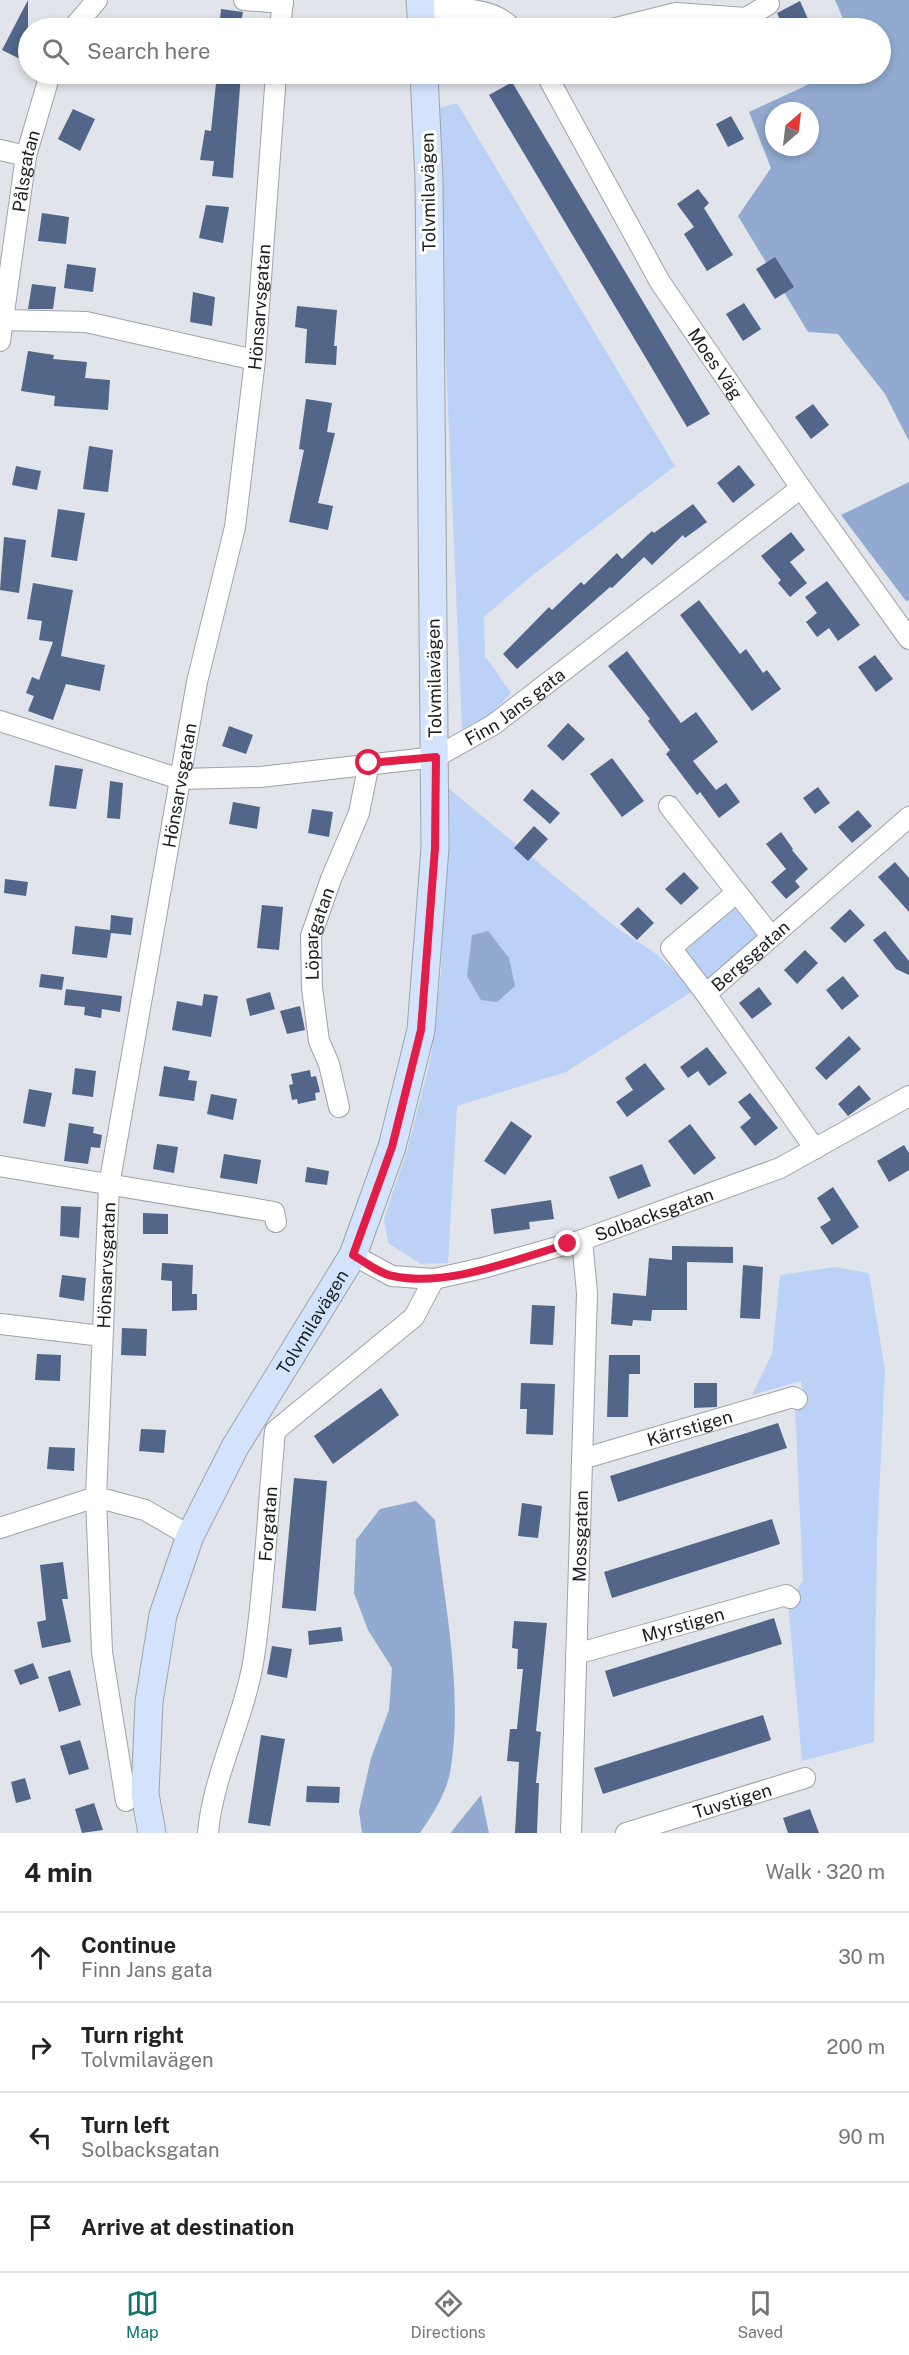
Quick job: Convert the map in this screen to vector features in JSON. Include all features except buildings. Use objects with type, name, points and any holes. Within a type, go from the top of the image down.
[{"type":"street","points":[[82,18],[97,0]]},
{"type":"street","points":[[244,0],[283,2],[281,18]]},
{"type":"street","points":[[656,18],[676,13],[746,18],[769,4]]},
{"type":"street","points":[[421,13],[466,8],[496,18]]},
{"type":"street","name":"Pålsgatan","points":[[0,340],[26,156],[47,84]]},
{"type":"street","name":"Hönsarvsgatan","points":[[126,1801],[102,1652],[96,1497],[110,1186],[197,682],[235,527],[255,360],[275,84]]},
{"type":"street","name":"Tolvmilavägen","points":[[153,1833],[145,1794],[148,1702],[163,1615],[190,1536],[235,1447],[353,1255],[392,1147],[421,1030],[435,848],[436,757],[429,180],[424,84]]},
{"type":"street","name":"Moes Väg","points":[[551,84],[660,282],[801,488],[909,639]]},
{"type":"street","points":[[0,150],[26,156]]},
{"type":"street","points":[[3,320],[86,322],[255,360]]},
{"type":"street","name":"Finn Jans gata","points":[[0,721],[180,779],[260,777],[436,757],[493,725],[801,488]]},
{"type":"street","name":"Löpargatan","points":[[339,1107],[329,1064],[319,1041],[312,988],[311,936],[331,879],[359,813],[369,763]]},
{"type":"street","points":[[669,806],[771,936]]},
{"type":"street","name":"Bergsgatan","points":[[815,1149],[706,993],[909,817]]},
{"type":"street","points":[[706,993],[671,948],[736,893]]},
{"type":"street","name":"Solbacksgatan","points":[[353,1255],[392,1276],[434,1279],[483,1268],[582,1240],[780,1168],[909,1096]]},
{"type":"street","points":[[0,1167],[274,1212],[276,1222]]},
{"type":"street","name":"Mossgatan","points":[[571,1833],[587,1293],[582,1240]]},
{"type":"street","name":"Forgatan","points":[[208,1833],[210,1813],[241,1715],[254,1658],[275,1431],[414,1317],[434,1279]]},
{"type":"street","points":[[0,1324],[102,1336]]},
{"type":"street","name":"Kärrstigen","points":[[582,1460],[793,1397],[797,1399]]},
{"type":"street","points":[[0,1528],[96,1497],[145,1510],[190,1536]]},
{"type":"street","name":"Myrstigen","points":[[576,1654],[786,1595],[790,1598]]},
{"type":"street","name":"Tuvstigen","points":[[626,1833],[805,1778]]},
{"type":"shaded area","points":[[835,0],[909,0],[909,441],[885,394],[838,334],[808,332],[738,216],[771,168],[766,156],[819,156],[819,102],[771,102],[809,84],[891,84],[891,18],[843,18]]},
{"type":"shaded area","points":[[457,103],[675,466],[529,578],[484,617],[485,656],[511,693],[487,719],[462,729],[435,109]]},
{"type":"shaded area","points":[[765,105],[765,153],[749,112]]},
{"type":"shaded area","points":[[909,482],[909,600],[906,601],[841,515]]},
{"type":"shaded area","points":[[447,787],[617,928],[658,955],[693,991],[566,1072],[457,1106],[448,1263],[421,1264],[388,1243],[384,1218],[407,1151],[431,1057],[441,972]]},
{"type":"shaded area","points":[[735,905],[762,937],[704,983],[679,947]]},
{"type":"shaded area","points":[[488,931],[509,958],[515,986],[497,1002],[481,1000],[467,976],[472,935]]},
{"type":"shaded area","points":[[835,1267],[869,1273],[885,1370],[877,1542],[874,1742],[802,1761],[788,1602],[803,1581],[795,1408],[805,1401],[801,1381],[752,1395],[772,1354],[780,1275]]},
{"type":"shaded area","points":[[416,1501],[435,1520],[454,1675],[455,1706],[451,1767],[443,1793],[420,1833],[362,1833],[359,1811],[371,1758],[389,1710],[392,1668],[368,1630],[354,1593],[356,1540],[380,1509]]},
{"type":"shaded area","points":[[481,1795],[489,1833],[451,1833],[452,1831]]},
{"type":"route","points":[[369,763],[436,757],[435,848],[421,1030],[392,1147],[353,1255],[392,1276],[434,1279],[568,1244]]}]
